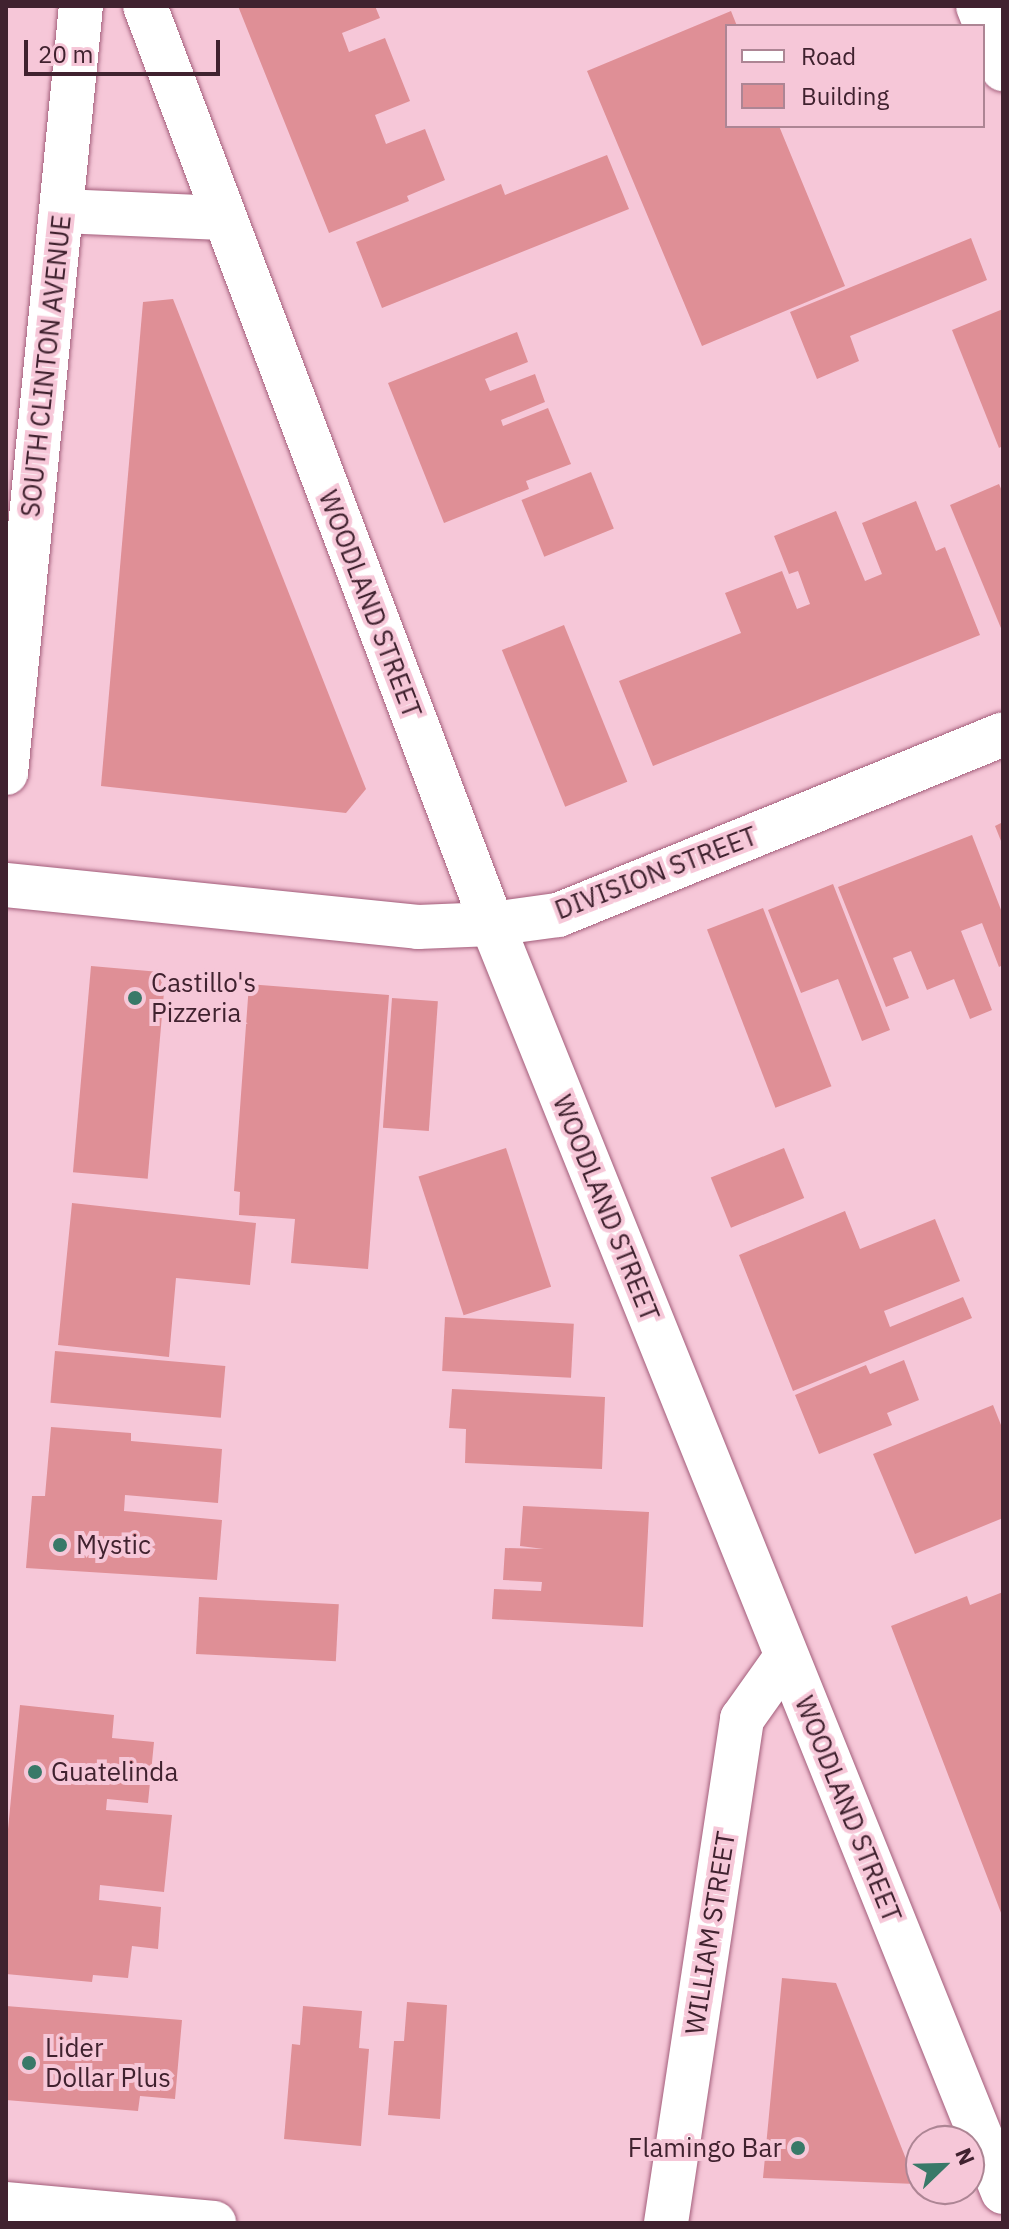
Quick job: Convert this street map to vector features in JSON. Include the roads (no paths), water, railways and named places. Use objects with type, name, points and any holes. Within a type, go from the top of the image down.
[{"type":"street","name":"SOUTH CLINTON AVENUE","points":[[6,773],[81,6]]},
{"type":"street","name":"WOODLAND STREET","points":[[145,6],[492,924],[1003,2192]]},
{"type":"street","points":[[978,6],[1003,69]]},
{"type":"street","points":[[61,211],[223,218]]},
{"type":"street","name":"DIVISION STREET","points":[[6,885],[418,927],[492,924],[558,915],[1003,734]]},
{"type":"street","name":"WILLIAM STREET","points":[[666,2223],[742,1719],[786,1657]]},
{"type":"street","points":[[6,2204],[214,2223]]},
{"type":"place","name":"Castillo's Pizzeria","points":[[135,998]]},
{"type":"place","name":"Mystic","points":[[60,1545]]},
{"type":"place","name":"Guatelinda","points":[[35,1772]]},
{"type":"place","name":"Lider Dollar Plus","points":[[29,2063]]},
{"type":"place","name":"Flamingo Bar","points":[[798,2148]]}]
